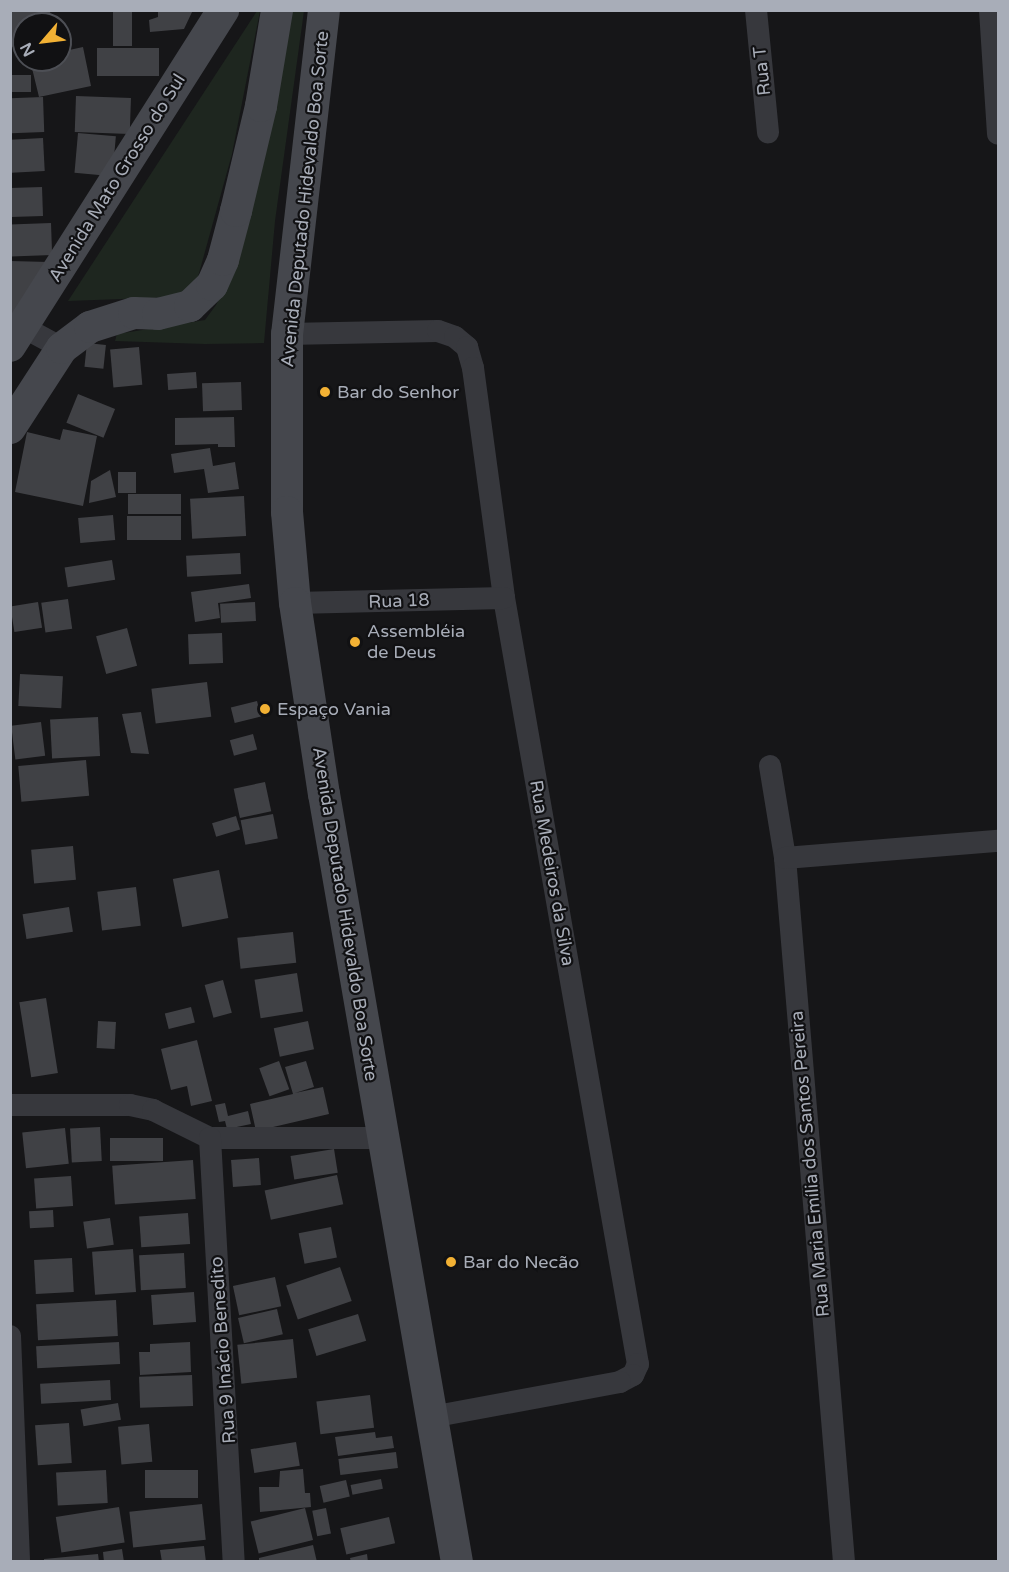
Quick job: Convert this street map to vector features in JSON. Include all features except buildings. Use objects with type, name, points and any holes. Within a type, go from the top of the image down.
[{"type":"main road","name":"Avenida Mato Grosso do Sul","points":[[15,333],[223,10]]},
{"type":"main road","points":[[10,428],[62,348],[90,327],[134,313],[158,314],[190,306],[212,285],[224,260],[261,106],[277,10]]},
{"type":"main road","name":"Avenida Deputado Hidevaldo Boa Sorte","points":[[324,10],[287,334],[287,512],[295,603],[382,1138],[457,1562]]},
{"type":"street","name":"Rua T","points":[[756,10],[768,132]]},
{"type":"street","points":[[990,10],[999,134]]},
{"type":"street","name":"Rua Medeiros da Silva","points":[[287,334],[438,331],[455,337],[467,347],[473,368],[504,598],[638,1364],[633,1375],[620,1382],[431,1417]]},
{"type":"street","points":[[15,333],[62,348]]},
{"type":"street","name":"Rua 18","points":[[295,603],[504,598]]},
{"type":"street","name":"Rua Maria Emília dos Santos Pereira","points":[[770,766],[784,858],[844,1562]]},
{"type":"street","points":[[784,858],[999,841]]},
{"type":"street","points":[[10,1105],[130,1105],[153,1110],[210,1138],[382,1138]]},
{"type":"street","name":"Rua 9 Inácio Benedito","points":[[210,1138],[234,1562]]},
{"type":"street","points":[[10,1336],[19,1562]]},
{"type":"shaded area","points":[[257,11],[260,11],[232,154],[196,284],[175,297],[68,301]]},
{"type":"shaded area","points":[[291,11],[304,11],[275,221],[264,343],[115,341],[117,334],[205,320],[216,305],[234,270]]},
{"type":"place","name":"Bar do Senhor","points":[[325,392]]},
{"type":"place","name":"Assembléia de Deus","points":[[355,642]]},
{"type":"place","name":"Espaço Vania","points":[[265,709]]},
{"type":"place","name":"Bar do Necão","points":[[451,1262]]}]
